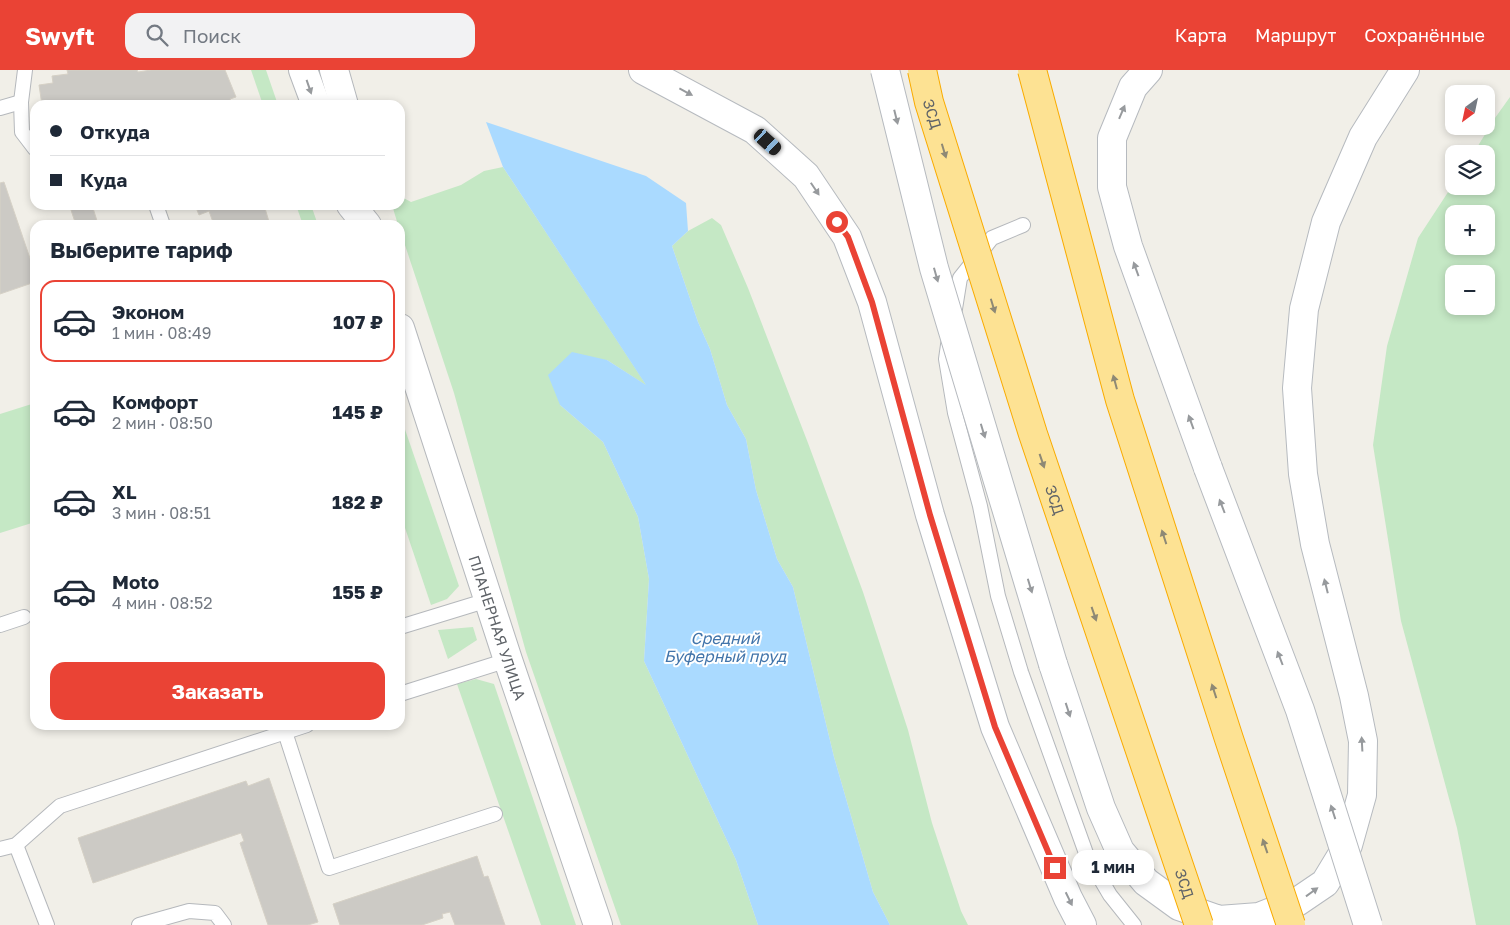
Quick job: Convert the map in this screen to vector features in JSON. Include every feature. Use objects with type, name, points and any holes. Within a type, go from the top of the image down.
[{"type":"highway","name":"ЗСД","points":[[922,70],[929,102],[1033,434],[1199,925]]},
{"type":"highway","points":[[1032,70],[1120,400],[1291,925]]},
{"type":"main road","points":[[303,70],[314,100]]},
{"type":"main road","points":[[334,70],[343,100]]},
{"type":"main road","points":[[643,70],[755,130],[806,176],[848,237],[872,302],[930,515],[995,727],[1068,898],[1082,925]]},
{"type":"main road","points":[[885,70],[934,268],[1053,664],[1101,808],[1120,850],[1146,882],[1179,906],[1219,920],[1259,917],[1297,902],[1325,882],[1348,844],[1362,795],[1363,741],[1354,696],[1315,544],[1304,474],[1297,388],[1304,308],[1326,222],[1363,137],[1405,70]]},
{"type":"main road","points":[[1148,70],[1133,87],[1112,138],[1112,187],[1128,246],[1208,468],[1300,710],[1368,925]]},
{"type":"main road","name":"ПЛАНЕРНАЯ УЛИЦА","points":[[405,343],[488,600],[598,925]]},
{"type":"lane","points":[[25,70],[21,102],[22,132],[30,142]]},
{"type":"lane","points":[[0,108],[21,102]]},
{"type":"lane","points":[[1023,225],[992,238],[960,278],[946,359],[955,413],[980,506],[998,596],[1021,672],[1087,856],[1110,895],[1134,925]]},
{"type":"lane","points":[[405,626],[488,600]]},
{"type":"lane","points":[[0,625],[24,617]]},
{"type":"lane","points":[[405,692],[508,660]]},
{"type":"lane","points":[[0,849],[16,845],[60,806],[291,730]]},
{"type":"lane","points":[[285,732],[329,868],[495,814]]},
{"type":"lane","points":[[16,845],[47,925]]},
{"type":"lane","points":[[138,925],[189,911],[215,913],[224,925]]},
{"type":"green space","points":[[251,70],[266,70],[276,100],[261,100]]},
{"type":"green space","points":[[1510,97],[1510,925],[1476,925],[1457,828],[1401,621],[1373,445],[1387,346],[1418,238],[1446,195],[1495,195],[1495,145],[1478,145],[1485,135],[1495,135],[1495,118]]},
{"type":"green space","points":[[503,167],[647,386],[607,360],[560,405],[603,442],[638,517],[649,579],[644,661],[736,860],[758,925],[621,925],[526,652],[454,393],[405,245],[405,220],[396,220],[394,210],[405,210],[405,199],[411,202],[461,185],[484,171]]},
{"type":"green space","points":[[298,210],[313,210],[316,220],[301,220]]},
{"type":"green space","points":[[712,218],[721,225],[748,288],[863,592],[908,730],[932,823],[961,911],[968,925],[890,925],[873,892],[834,757],[793,587],[777,559],[756,490],[746,439],[727,405],[710,349],[698,322],[672,246],[688,231]]},
{"type":"green space","points":[[30,405],[30,524],[0,533],[0,414]]},
{"type":"green space","points":[[405,429],[459,586],[447,599],[431,605],[405,528]]},
{"type":"green space","points":[[473,627],[477,640],[448,659],[438,630]]},
{"type":"green space","points":[[476,679],[494,684],[576,925],[541,925],[457,684]]},
{"type":"water","name":"Средний Буферный пруд","points":[[486,122],[646,176],[686,203],[688,231],[672,246],[698,322],[710,349],[727,405],[746,439],[756,490],[777,559],[793,587],[834,757],[873,892],[890,925],[758,925],[736,860],[644,661],[649,579],[638,517],[603,442],[560,405],[548,375],[572,352],[607,360],[646,385],[503,167]]},
{"type":"building","points":[[67,70],[137,70],[138,72],[151,70],[225,70],[236,97],[230,100],[41,100],[39,85],[53,83],[52,76],[68,74]]},
{"type":"building","points":[[4,182],[30,258],[30,284],[0,294],[0,183]]},
{"type":"building","points":[[71,210],[94,210],[97,220],[74,220]]},
{"type":"building","points":[[197,210],[266,210],[268,220],[212,220],[209,211],[199,215]]},
{"type":"building","points":[[269,778],[318,922],[308,925],[268,925],[240,843],[244,841],[241,833],[93,883],[78,838],[246,781],[248,786]]},
{"type":"building","points":[[477,856],[484,877],[488,876],[505,925],[455,925],[450,912],[442,914],[443,918],[422,925],[340,925],[333,904]]},
{"type":"route","points":[[837,222],[848,237],[872,302],[930,515],[995,727],[1055,868]]}]
